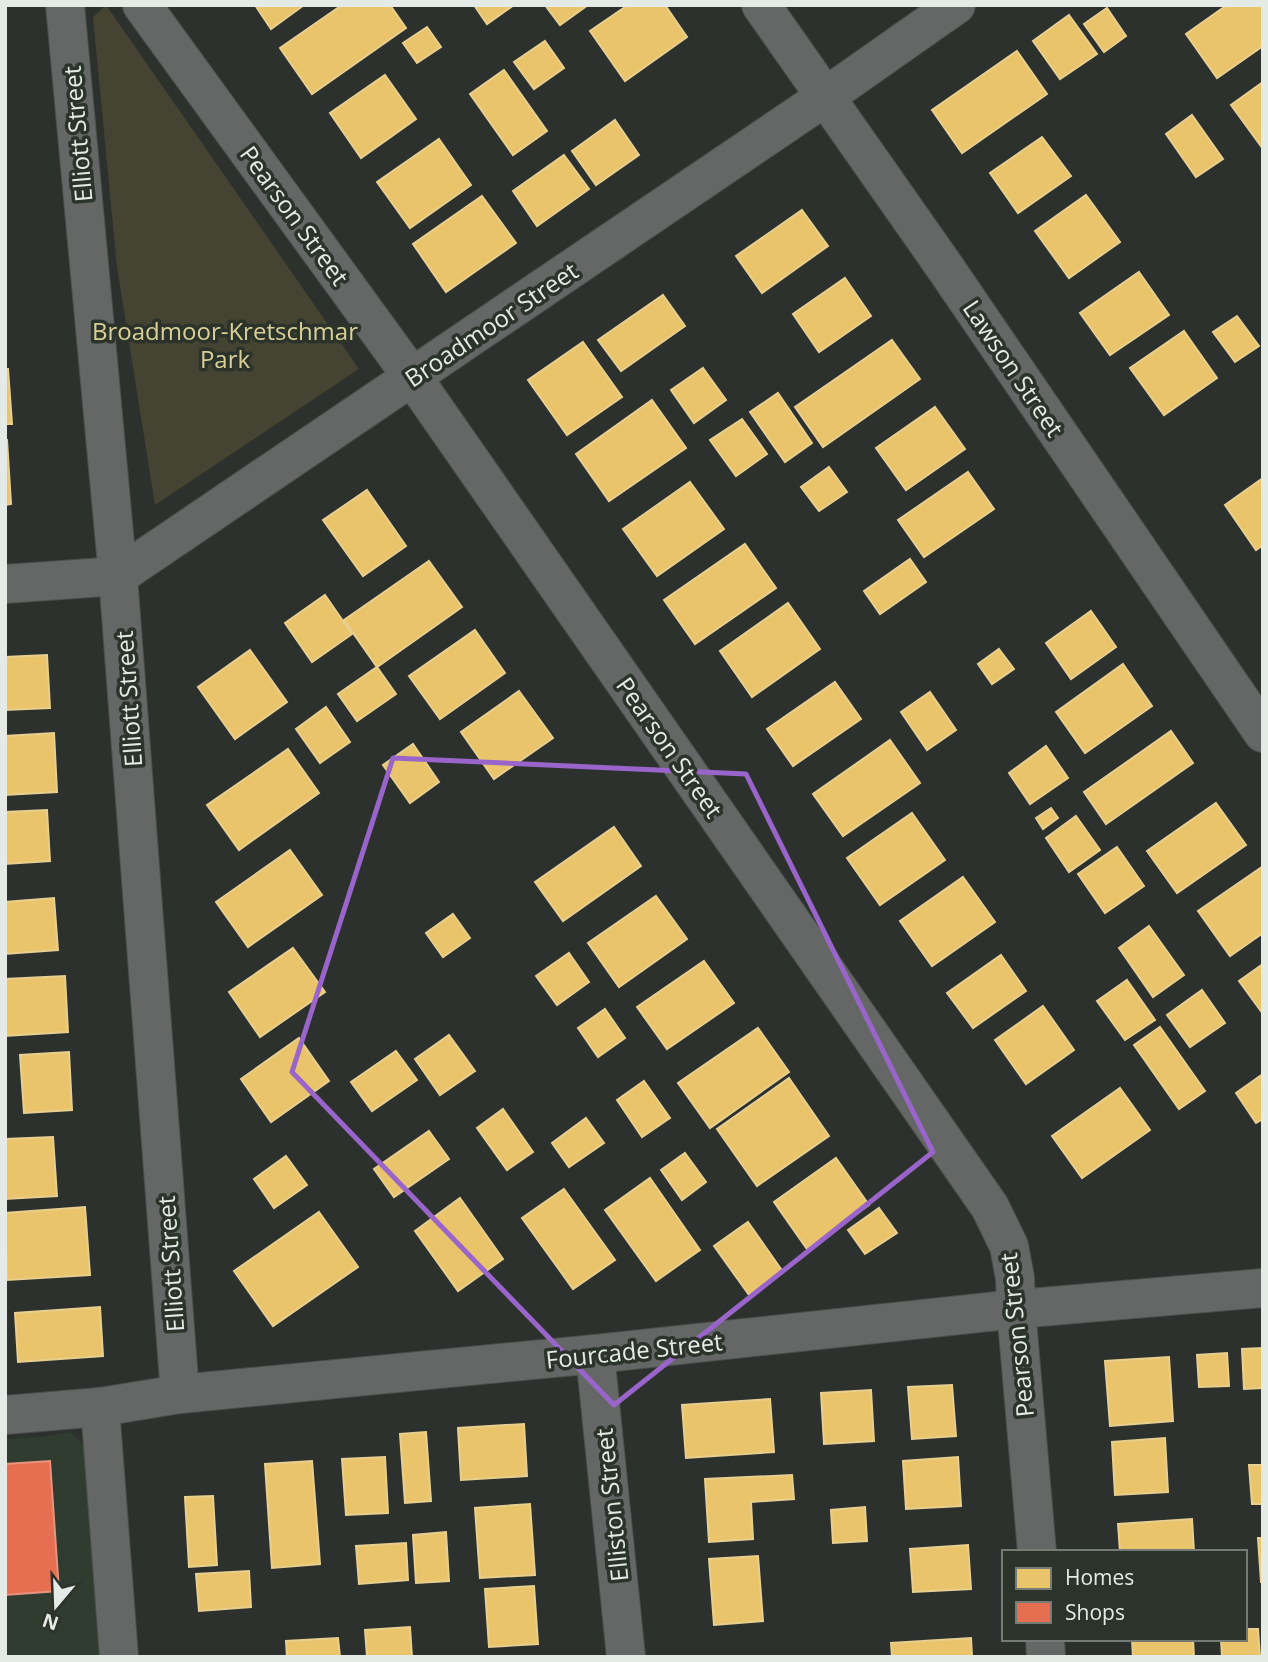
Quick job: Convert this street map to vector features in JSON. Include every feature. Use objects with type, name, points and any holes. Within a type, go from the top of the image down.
[{"type":"street","name":"Elliott Street","points":[[65,5],[118,576],[180,1394]]},
{"type":"street","name":"Pearson Street","points":[[142,5],[413,378],[990,1207],[1009,1246],[1015,1278],[1037,1550]]},
{"type":"street","name":"Lawson Street","points":[[761,5],[1263,733]]},
{"type":"street","name":"Broadmoor Street","points":[[5,584],[118,576],[413,378],[956,5]]},
{"type":"street","name":"Fourcade Street","points":[[5,1415],[100,1407],[180,1394],[595,1354],[1016,1309],[1263,1288]]},
{"type":"street","name":"Elliston Street","points":[[595,1354],[626,1657]]},
{"type":"street","points":[[100,1407],[119,1657]]},
{"type":"highlighted area","points":[[393,758],[746,774],[933,1152],[614,1405],[292,1072]]},
{"type":"shaded area","points":[[70,1432],[85,1446],[108,1657],[5,1657],[5,1439]]},
{"type":"green space","name":"Broadmoor-Kretschmar Park","points":[[106,5],[359,369],[155,505],[117,267],[93,17]]},
{"type":"building: Homes","points":[[255,5],[304,5],[271,29]]},
{"type":"building: Homes","points":[[342,5],[390,5],[406,28],[312,94],[280,48]]},
{"type":"building: Homes","points":[[474,5],[514,5],[487,24]]},
{"type":"building: Homes","points":[[545,5],[588,5],[560,25]]},
{"type":"building: Homes","points":[[628,5],[665,5],[687,37],[625,81],[590,31]]},
{"type":"building: Homes","points":[[1227,5],[1263,5],[1263,46],[1217,78],[1186,34]]},
{"type":"building: Homes","points":[[1107,8],[1126,36],[1104,52],[1084,24]]},
{"type":"building: Homes","points":[[1069,15],[1097,54],[1060,79],[1033,41]]},
{"type":"building: Homes","points":[[427,27],[441,47],[417,63],[403,43]]},
{"type":"building: Homes","points":[[545,41],[564,68],[534,89],[514,62]]},
{"type":"building: Homes","points":[[1017,51],[1047,94],[962,153],[932,110]]},
{"type":"building: Homes","points":[[504,70],[547,131],[513,155],[470,94]]},
{"type":"building: Homes","points":[[385,75],[416,119],[361,158],[330,113]]},
{"type":"building: Homes","points":[[1263,82],[1263,149],[1231,105]]},
{"type":"building: Homes","points":[[1192,115],[1223,159],[1196,177],[1166,134]]},
{"type":"building: Homes","points":[[615,120],[639,155],[596,185],[572,151]]},
{"type":"building: Homes","points":[[1042,137],[1071,176],[1018,213],[990,173]]},
{"type":"building: Homes","points":[[439,139],[471,185],[410,228],[377,182]]},
{"type":"building: Homes","points":[[564,155],[589,189],[537,226],[513,191]]},
{"type":"building: Homes","points":[[1086,195],[1120,242],[1069,278],[1035,231]]},
{"type":"building: Homes","points":[[482,196],[516,243],[446,292],[413,244]]},
{"type":"building: Homes","points":[[802,210],[828,246],[762,293],[736,256]]},
{"type":"building: Homes","points":[[1139,272],[1169,315],[1110,355],[1080,313]]},
{"type":"building: Homes","points":[[845,278],[871,316],[819,352],[793,314]]},
{"type":"building: Homes","points":[[663,295],[685,326],[621,371],[598,340]]},
{"type":"building: Homes","points":[[1237,316],[1259,346],[1235,362],[1213,332]]},
{"type":"building: Homes","points":[[1184,331],[1217,378],[1164,415],[1130,368]]},
{"type":"building: Homes","points":[[892,340],[920,379],[823,447],[795,407]]},
{"type":"building: Homes","points":[[583,342],[622,397],[567,435],[528,380]]},
{"type":"building: Homes","points":[[703,368],[726,400],[694,423],[671,390]]},
{"type":"building: Homes","points":[[5,369],[8,369],[12,424],[5,424]]},
{"type":"building: Homes","points":[[778,393],[812,443],[785,462],[750,412]]},
{"type":"building: Homes","points":[[652,400],[686,448],[609,501],[576,454]]},
{"type":"building: Homes","points":[[935,407],[965,449],[906,490],[876,448]]},
{"type":"building: Homes","points":[[742,419],[767,454],[736,476],[710,440]]},
{"type":"building: Homes","points":[[5,440],[11,504],[5,505]]},
{"type":"building: Homes","points":[[829,467],[847,492],[819,511],[801,487]]},
{"type":"building: Homes","points":[[968,472],[994,509],[924,557],[898,520]]},
{"type":"building: Homes","points":[[1263,478],[1263,545],[1256,550],[1225,505]]},
{"type":"building: Homes","points":[[690,482],[724,529],[657,576],[623,529]]},
{"type":"building: Homes","points":[[367,490],[406,546],[363,576],[323,520]]},
{"type":"building: Homes","points":[[745,544],[776,588],[695,644],[664,600]]},
{"type":"building: Homes","points":[[910,559],[926,582],[880,614],[864,591]]},
{"type":"building: Homes","points":[[429,561],[462,607],[377,667],[344,620]]},
{"type":"building: Homes","points":[[325,595],[352,634],[312,662],[285,623]]},
{"type":"building: Homes","points":[[788,603],[820,649],[752,697],[720,651]]},
{"type":"building: Homes","points":[[1091,611],[1116,647],[1071,679],[1046,643]]},
{"type":"building: Homes","points":[[475,630],[505,673],[440,719],[409,676]]},
{"type":"building: Homes","points":[[999,649],[1014,669],[992,684],[978,664]]},
{"type":"building: Homes","points":[[250,650],[287,702],[235,739],[198,687]]},
{"type":"building: Homes","points":[[47,655],[50,708],[5,710],[5,657]]},
{"type":"building: Homes","points":[[1123,664],[1152,706],[1085,753],[1056,712]]},
{"type":"building: Homes","points":[[377,667],[396,694],[357,721],[338,694]]},
{"type":"building: Homes","points":[[835,682],[861,719],[793,766],[767,729]]},
{"type":"building: Homes","points":[[519,691],[553,738],[494,779],[461,732]]},
{"type":"building: Homes","points":[[930,692],[956,730],[927,750],[901,712]]},
{"type":"building: Homes","points":[[326,707],[350,742],[320,763],[296,729]]},
{"type":"building: Homes","points":[[1171,731],[1193,763],[1106,824],[1084,792]]},
{"type":"building: Homes","points":[[54,733],[57,792],[5,795],[5,736]]},
{"type":"building: Homes","points":[[890,740],[920,783],[843,836],[813,794]]},
{"type":"building: Homes","points":[[413,744],[439,782],[410,803],[383,765]]},
{"type":"building: Homes","points":[[1046,746],[1068,778],[1030,804],[1009,773]]},
{"type":"building: Homes","points":[[288,749],[319,793],[239,850],[207,805]]},
{"type":"building: Homes","points":[[1216,803],[1246,845],[1177,893],[1147,851]]},
{"type":"building: Homes","points":[[1051,808],[1058,818],[1043,829],[1036,818]]},
{"type":"building: Homes","points":[[47,810],[50,861],[5,864],[5,812]]},
{"type":"building: Homes","points":[[912,813],[945,860],[880,905],[847,858]]},
{"type":"building: Homes","points":[[1076,816],[1100,850],[1069,872],[1046,838]]},
{"type":"building: Homes","points":[[614,827],[641,866],[563,921],[535,882]]},
{"type":"building: Homes","points":[[1117,847],[1144,886],[1105,913],[1078,874]]},
{"type":"building: Homes","points":[[290,850],[322,895],[248,947],[216,902]]},
{"type":"building: Homes","points":[[1262,867],[1263,933],[1230,956],[1198,911]]},
{"type":"building: Homes","points":[[963,877],[995,922],[932,966],[900,921]]},
{"type":"building: Homes","points":[[656,896],[687,939],[619,987],[588,943]]},
{"type":"building: Homes","points":[[54,898],[58,950],[5,954],[5,902]]},
{"type":"building: Homes","points":[[453,914],[470,938],[443,957],[426,933]]},
{"type":"building: Homes","points":[[1149,926],[1184,975],[1153,997],[1119,948]]},
{"type":"building: Homes","points":[[293,948],[325,992],[260,1037],[229,992]]},
{"type":"building: Homes","points":[[569,953],[589,982],[557,1005],[536,976]]},
{"type":"building: Homes","points":[[1001,955],[1026,991],[973,1028],[947,993]]},
{"type":"building: Homes","points":[[704,961],[734,1003],[667,1049],[637,1007]]},
{"type":"building: Homes","points":[[1263,964],[1263,1014],[1239,981]]},
{"type":"building: Homes","points":[[65,976],[68,1032],[5,1036],[5,979]]},
{"type":"building: Homes","points":[[1127,980],[1155,1020],[1125,1040],[1097,1001]]},
{"type":"building: Homes","points":[[1202,990],[1225,1023],[1190,1047],[1167,1015]]},
{"type":"building: Homes","points":[[1043,1006],[1074,1050],[1026,1084],[995,1040]]},
{"type":"building: Homes","points":[[605,1009],[625,1038],[598,1057],[578,1028]]},
{"type":"building: Homes","points":[[1160,1027],[1205,1091],[1179,1109],[1134,1045]]},
{"type":"building: Homes","points":[[758,1028],[789,1072],[710,1128],[678,1083]]},
{"type":"building: Homes","points":[[449,1035],[475,1071],[440,1095],[415,1059]]},
{"type":"building: Homes","points":[[299,1038],[329,1081],[271,1122],[241,1079]]},
{"type":"building: Homes","points":[[396,1051],[417,1080],[372,1111],[351,1082]]},
{"type":"building: Homes","points":[[69,1052],[72,1110],[24,1113],[20,1055]]},
{"type":"building: Homes","points":[[1263,1074],[1263,1119],[1256,1123],[1236,1093]]},
{"type":"building: Homes","points":[[789,1078],[829,1136],[757,1186],[717,1129]]},
{"type":"building: Homes","points":[[644,1081],[670,1118],[642,1137],[617,1100]]},
{"type":"building: Homes","points":[[1120,1088],[1150,1130],[1082,1178],[1052,1136]]},
{"type":"building: Homes","points":[[503,1109],[533,1152],[507,1170],[477,1128]]},
{"type":"building: Homes","points":[[586,1118],[604,1143],[569,1167],[552,1143]]},
{"type":"building: Homes","points":[[429,1131],[449,1159],[394,1197],[374,1169]]},
{"type":"building: Homes","points":[[53,1137],[57,1196],[5,1199],[5,1139]]},
{"type":"building: Homes","points":[[685,1153],[706,1182],[682,1200],[661,1170]]},
{"type":"building: Homes","points":[[286,1156],[307,1185],[274,1208],[254,1179]]},
{"type":"building: Homes","points":[[836,1158],[869,1205],[807,1249],[774,1202]]},
{"type":"building: Homes","points":[[650,1178],[700,1250],[656,1281],[605,1210]]},
{"type":"building: Homes","points":[[564,1189],[615,1260],[573,1289],[522,1218]]},
{"type":"building: Homes","points":[[460,1198],[503,1259],[458,1291],[415,1231]]},
{"type":"building: Homes","points":[[85,1207],[90,1275],[7,1280],[5,1213]]},
{"type":"building: Homes","points":[[879,1208],[897,1233],[865,1254],[848,1230]]},
{"type":"building: Homes","points":[[319,1212],[358,1267],[273,1326],[234,1271]]},
{"type":"building: Homes","points":[[748,1222],[783,1272],[749,1295],[714,1246]]},
{"type":"building: Homes","points":[[100,1307],[103,1356],[18,1362],[15,1313]]},
{"type":"building: Homes","points":[[1263,1348],[1263,1388],[1244,1389],[1242,1349]]},
{"type":"building: Homes","points":[[1227,1353],[1229,1386],[1199,1387],[1197,1355]]},
{"type":"building: Homes","points":[[1169,1357],[1173,1421],[1110,1426],[1105,1361]]},
{"type":"building: Homes","points":[[952,1385],[956,1436],[912,1439],[908,1387]]},
{"type":"building: Homes","points":[[871,1390],[874,1441],[824,1444],[821,1393]]},
{"type":"building: Homes","points":[[770,1399],[774,1452],[686,1458],[682,1405]]},
{"type":"building: Homes","points":[[524,1424],[527,1476],[461,1480],[458,1428]]},
{"type":"building: Homes","points":[[426,1432],[431,1501],[405,1503],[400,1434]]},
{"type":"building: Homes","points":[[1165,1438],[1168,1492],[1115,1495],[1112,1442]]},
{"type":"building: Homes","points":[[385,1457],[388,1513],[346,1515],[342,1459]]},
{"type":"building: Homes","points":[[958,1457],[961,1506],[906,1509],[903,1461]]},
{"type":"building: Homes","points":[[312,1461],[320,1564],[272,1568],[265,1464]]},
{"type":"building: Homes","points":[[1249,1465],[1263,1465],[1263,1504],[1252,1504]]},
{"type":"building: Homes","points":[[792,1475],[794,1499],[751,1502],[753,1539],[709,1542],[705,1479]]},
{"type":"building: Homes","points":[[213,1496],[217,1565],[189,1567],[185,1497]]},
{"type":"building: Homes","points":[[530,1504],[535,1575],[480,1578],[475,1508]]},
{"type":"building: Homes","points":[[865,1507],[867,1541],[833,1543],[831,1510]]},
{"type":"building: Homes","points":[[1192,1519],[1194,1550],[1120,1550],[1118,1524]]},
{"type":"building: Homes","points":[[446,1532],[449,1581],[416,1583],[413,1535]]},
{"type":"building: Homes","points":[[1258,1538],[1263,1538],[1263,1582],[1261,1582]]},
{"type":"building: Homes","points":[[406,1543],[408,1580],[359,1584],[356,1546]]},
{"type":"building: Homes","points":[[968,1545],[971,1589],[913,1592],[910,1549]]},
{"type":"building: Homes","points":[[758,1556],[763,1621],[714,1625],[709,1559]]},
{"type":"building: Homes","points":[[249,1571],[251,1607],[199,1611],[196,1574]]},
{"type":"building: Homes","points":[[534,1586],[538,1644],[489,1647],[485,1589]]},
{"type":"building: Homes","points":[[410,1627],[412,1657],[367,1657],[365,1630]]},
{"type":"building: Homes","points":[[1247,1629],[1258,1629],[1260,1657],[1222,1657],[1221,1641],[1247,1641]]},
{"type":"building: Homes","points":[[338,1638],[340,1657],[287,1657],[286,1641]]},
{"type":"building: Homes","points":[[971,1638],[972,1657],[892,1657],[891,1643]]},
{"type":"building: Homes","points":[[1132,1641],[1193,1641],[1194,1657],[1133,1657]]},
{"type":"building: Shops","points":[[50,1461],[59,1591],[5,1595],[5,1464]]}]
